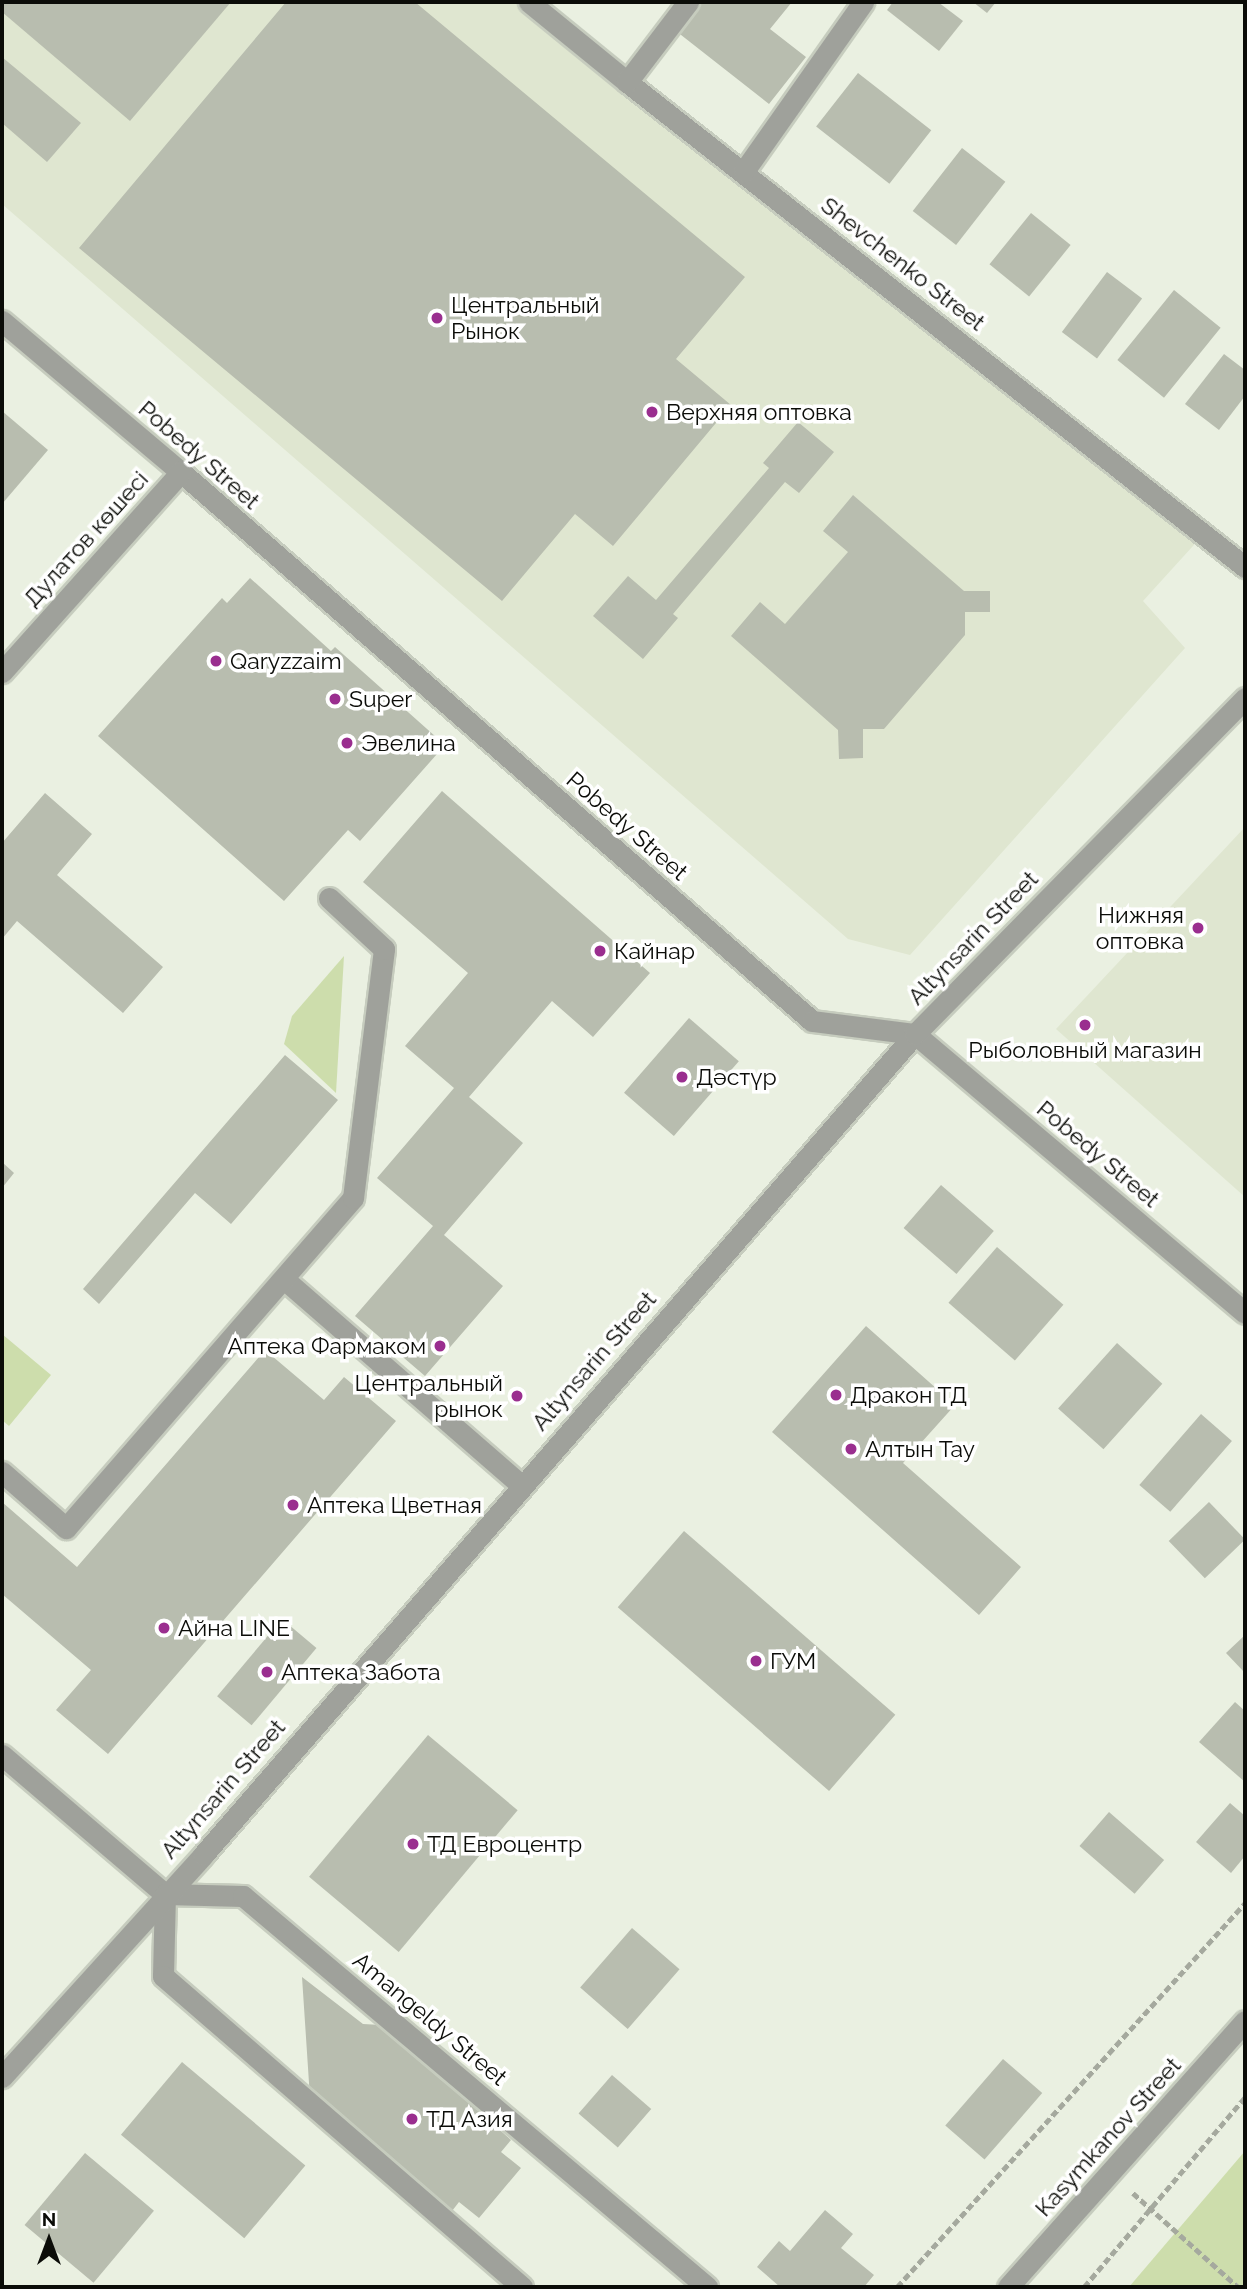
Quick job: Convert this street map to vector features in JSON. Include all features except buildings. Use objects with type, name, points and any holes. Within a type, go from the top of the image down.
[{"type":"street","name":"Shevchenko Street","points":[[529,2],[626,82],[744,171],[1245,567]]},
{"type":"street","points":[[626,82],[688,2]]},
{"type":"street","points":[[744,171],[863,2]]},
{"type":"street","name":"Pobedy Street","points":[[2,321],[181,472],[812,1021],[915,1034],[1245,1313]]},
{"type":"street","name":"Дулатов көшесі","points":[[2,672],[181,472]]},
{"type":"street","name":"Altynsarin Street","points":[[2,2077],[164,1894],[202,1855],[915,1034],[1245,698]]},
{"type":"street","points":[[2,1472],[66,1528],[353,1198],[384,949],[329,898]]},
{"type":"street","points":[[284,1279],[521,1485]]},
{"type":"street","points":[[2,1755],[164,1894],[163,1976],[510,2284]]},
{"type":"street","name":"Amangeldy Street","points":[[164,1894],[243,1896],[707,2287]]},
{"type":"street","name":"Kasymkanov Street","points":[[1009,2287],[1245,2021]]},
{"type":"path","points":[[897,2287],[1245,1903]]},
{"type":"path","points":[[1084,2287],[1245,2097]]},
{"type":"path","points":[[1111,2174],[1238,2287]]},
{"type":"shaded area","name":"Верхняя оптовка","points":[[2,2],[543,2],[918,298],[1212,525],[1143,601],[1185,648],[910,955],[848,939],[2,204]]},
{"type":"shaded area","name":"Нижняя оптовка","points":[[1245,827],[1245,1197],[1056,1029]]},
{"type":"green space","points":[[344,956],[336,1093],[284,1044],[292,1016]]},
{"type":"green space","points":[[2,1334],[51,1375],[9,1426],[2,1420]]},
{"type":"green space","points":[[1245,2151],[1245,2287],[1129,2287],[1175,2233]]},
{"type":"place","name":"Центральный Рынок","points":[[437,318]]},
{"type":"place","name":"Верхняя оптовка","points":[[652,412]]},
{"type":"place","name":"Qaryzzaim","points":[[216,661]]},
{"type":"place","name":"Super","points":[[335,699]]},
{"type":"place","name":"Эвелина","points":[[347,743]]},
{"type":"place","name":"Нижняя оптовка","points":[[1198,928]]},
{"type":"place","name":"Кайнар","points":[[600,951]]},
{"type":"place","name":"Рыболовный магазин","points":[[1085,1025]]},
{"type":"place","name":"Дәстүр","points":[[682,1077]]},
{"type":"place","name":"Аптека Фармаком","points":[[440,1346]]},
{"type":"place","name":"Дракон ТД","points":[[836,1395]]},
{"type":"place","name":"Центральный рынок","points":[[517,1396]]},
{"type":"place","name":"Алтын Тау","points":[[851,1449]]},
{"type":"place","name":"Аптека Цветная","points":[[293,1505]]},
{"type":"place","name":"Айна LINE","points":[[164,1628]]},
{"type":"place","name":"ГУМ","points":[[756,1661]]},
{"type":"place","name":"Аптека Забота","points":[[267,1672]]},
{"type":"place","name":"ТД Евроцентр","points":[[413,1844]]},
{"type":"place","name":"ТД Азия","points":[[412,2119]]}]
